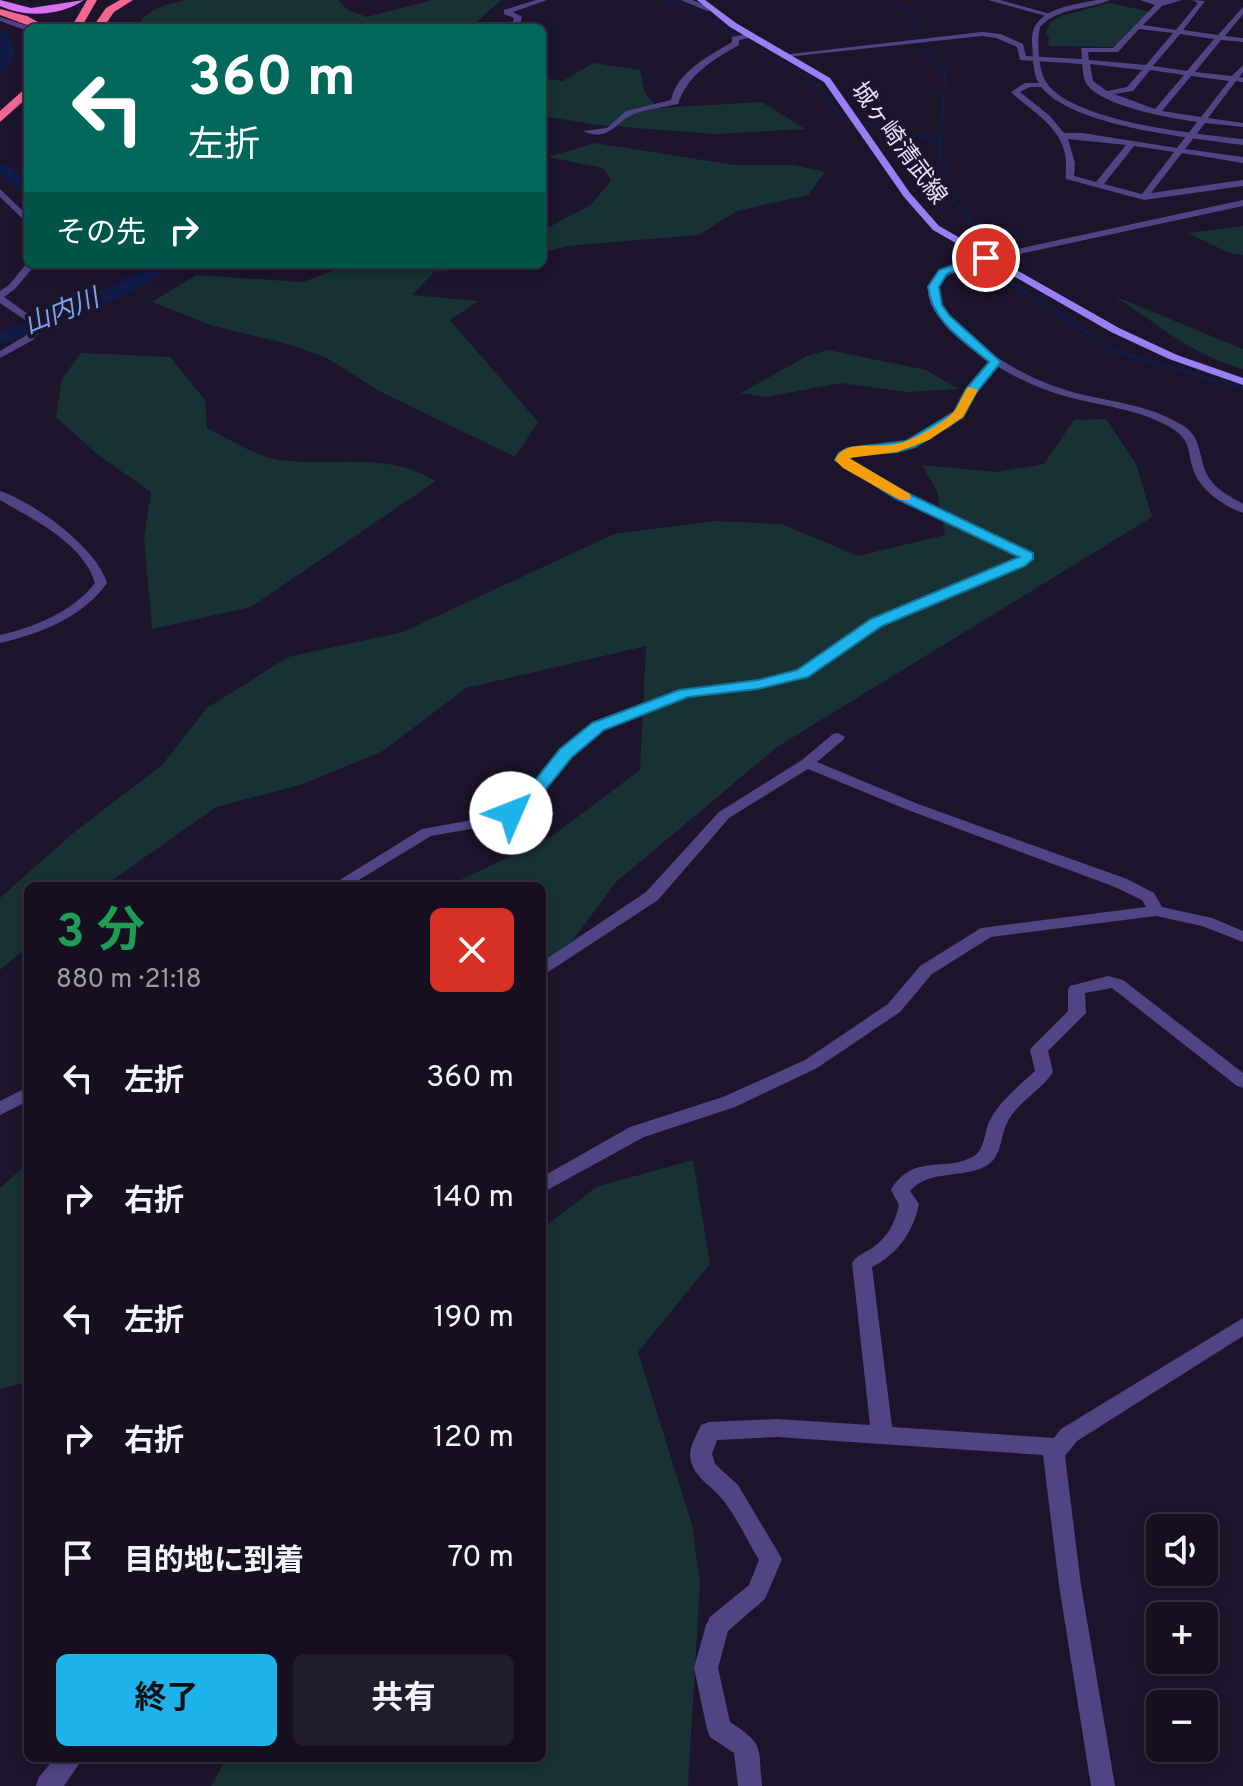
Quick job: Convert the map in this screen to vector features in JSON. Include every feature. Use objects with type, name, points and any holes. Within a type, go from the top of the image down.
[{"type":"highway","points":[[89,24],[101,0]]},
{"type":"highway","points":[[100,24],[110,10],[128,0]]},
{"type":"highway","points":[[78,24],[87,2]]},
{"type":"highway","points":[[0,12],[36,24]]},
{"type":"highway","points":[[0,118],[24,94]]},
{"type":"highway","points":[[0,130],[24,108]]},
{"type":"main road","points":[[4,0],[3,4],[8,7],[31,10],[87,2]]},
{"type":"main road","name":"城ヶ崎清武線","points":[[701,0],[710,9],[827,80],[936,228],[1145,344],[1243,382]]},
{"type":"street","points":[[516,24],[518,17],[507,12],[543,0]]},
{"type":"street","points":[[685,0],[710,9]]},
{"type":"street","points":[[992,0],[1050,15]]},
{"type":"street","points":[[1013,6],[1035,0]]},
{"type":"street","points":[[1106,0],[1050,15],[1035,29],[1037,60],[1043,85],[1058,97],[1099,115],[1191,135],[1243,142]]},
{"type":"street","points":[[1144,0],[1160,4],[1178,0]]},
{"type":"street","points":[[1103,94],[1129,90],[1203,2],[1196,0]]},
{"type":"street","points":[[1160,4],[1115,50],[1084,50],[1089,82],[1103,94],[1157,112],[1243,125]]},
{"type":"street","points":[[1157,112],[1243,9]]},
{"type":"street","points":[[0,19],[24,28]]},
{"type":"street","points":[[1138,27],[1243,40]]},
{"type":"street","points":[[786,55],[982,34],[1013,41],[1020,46],[1023,58],[1146,67],[1239,79]]},
{"type":"street","points":[[587,131],[609,130],[629,113],[675,102],[678,85],[707,61],[736,43],[735,39],[751,35]]},
{"type":"street","points":[[1144,197],[1203,119],[1239,79],[1243,67]]},
{"type":"street","points":[[1043,85],[1028,85],[1015,92],[1042,113],[1063,136],[1072,151],[1069,177],[1144,197],[1217,183],[1243,183]]},
{"type":"street","points":[[1063,136],[1243,160]]},
{"type":"street","points":[[1098,185],[1131,144]]},
{"type":"street","points":[[1221,168],[1229,158]]},
{"type":"street","points":[[0,192],[24,217]]},
{"type":"street","points":[[1243,203],[983,256],[943,272],[936,280],[932,295],[945,319],[995,362],[1037,384],[1135,409],[1175,425],[1186,433],[1197,449],[1203,477],[1223,497],[1243,509]]},
{"type":"street","points":[[0,355],[22,344],[40,326],[0,296],[28,268]]},
{"type":"street","points":[[345,882],[427,832],[493,821],[511,813],[527,801],[566,753],[598,727],[685,693],[758,684],[802,673],[876,623],[1024,560],[1028,556],[900,495],[841,460],[843,455],[852,451],[897,448],[945,426],[959,415],[971,392],[995,362]]},
{"type":"street","points":[[0,495],[65,537],[96,568],[101,583],[95,592],[66,612],[33,629],[0,639]]},
{"type":"street","points":[[546,967],[652,896],[724,815],[807,763],[838,737]]},
{"type":"street","points":[[807,763],[913,807],[1121,883],[1148,897],[1156,911]]},
{"type":"street","points":[[546,1184],[637,1132],[729,1102],[811,1064],[894,1008],[926,970],[987,932],[1156,911],[1206,922],[1243,937]]},
{"type":"street","points":[[882,1436],[862,1263],[881,1255],[907,1219],[909,1204],[900,1190],[904,1183],[921,1173],[980,1161],[990,1148],[1001,1117],[1044,1072],[1039,1050],[1077,1013],[1076,990],[1108,982],[1117,984],[1243,1082]]},
{"type":"street","points":[[0,1109],[24,1095]]},
{"type":"street","points":[[1103,1786],[1054,1454],[1069,1435],[1243,1326]]},
{"type":"street","points":[[750,1786],[746,1747],[719,1729],[706,1668],[718,1625],[757,1592],[771,1559],[730,1492],[706,1469],[701,1454],[709,1431],[777,1428],[1059,1447]]},
{"type":"street","points":[[48,1786],[68,1762]]},
{"type":"green space","points":[[186,0],[338,0],[348,10],[367,17],[432,0],[501,0],[474,24],[141,24],[150,12]]},
{"type":"green space","points":[[1109,3],[1151,12],[1117,47],[1048,46],[1049,37],[1046,34],[1050,22]]},
{"type":"green space","points":[[593,63],[640,70],[645,93],[658,108],[762,102],[805,129],[714,134],[598,125],[546,117],[546,79],[563,81]]},
{"type":"green space","points":[[595,143],[734,165],[793,165],[825,172],[808,195],[737,211],[699,235],[568,246],[546,252],[546,229],[592,204],[611,180],[603,168],[548,157]]},
{"type":"green space","points":[[1243,226],[1243,255],[1229,253],[1188,233]]},
{"type":"green space","points":[[340,268],[466,268],[434,272],[412,295],[478,301],[450,320],[538,422],[515,457],[381,392],[325,357],[284,343],[213,326],[152,302],[196,275],[303,282]]},
{"type":"green space","points":[[1114,296],[1243,349],[1243,369],[1191,347]]},
{"type":"green space","points":[[828,350],[926,370],[958,389],[907,392],[841,383],[766,397],[741,393],[807,356]]},
{"type":"green space","points":[[81,353],[170,357],[205,400],[207,428],[263,456],[300,462],[379,463],[417,472],[436,481],[251,607],[152,629],[144,538],[151,492],[97,454],[56,417],[62,379]]},
{"type":"green space","points":[[1106,419],[1136,464],[1152,517],[777,747],[616,882],[559,959],[546,970],[546,882],[456,882],[552,836],[640,770],[646,646],[466,688],[383,751],[303,784],[216,807],[110,882],[24,882],[24,949],[0,970],[0,898],[72,834],[162,765],[207,708],[288,657],[403,632],[614,534],[715,521],[781,524],[858,556],[945,535],[937,491],[922,465],[996,472],[1044,464],[1074,420]]},
{"type":"green space","points":[[693,1160],[710,1264],[638,1352],[692,1525],[700,1583],[688,1786],[211,1786],[225,1762],[546,1762],[546,1226],[596,1187]]},
{"type":"green space","points":[[24,1167],[24,1383],[0,1389],[0,1188]]},
{"type":"waterway","points":[[666,0],[693,8],[744,42],[808,77],[819,86],[841,117],[941,141]]},
{"type":"waterway","points":[[877,0],[910,12],[928,53],[945,74],[940,158],[955,201]]},
{"type":"waterway","name":"山内川","points":[[0,35],[8,49],[0,71]]},
{"type":"waterway","name":"山内川","points":[[0,168],[24,186]]},
{"type":"waterway","points":[[955,201],[978,234],[989,268],[1117,352],[1243,388]]},
{"type":"waterway","name":"山内川","points":[[0,338],[20,333],[127,286],[159,268]]},
{"type":"slow traffic","points":[[905,497],[848,465],[841,460],[843,455],[852,451],[897,448],[924,437],[959,415],[972,390]]},
{"type":"route","points":[[511,813],[527,801],[566,753],[598,727],[685,693],[758,684],[802,673],[876,623],[1020,563],[1028,556],[900,495],[841,460],[843,455],[852,451],[897,448],[910,444],[959,415],[971,392],[995,362],[945,319],[936,306],[933,287],[943,272],[986,258]]}]
